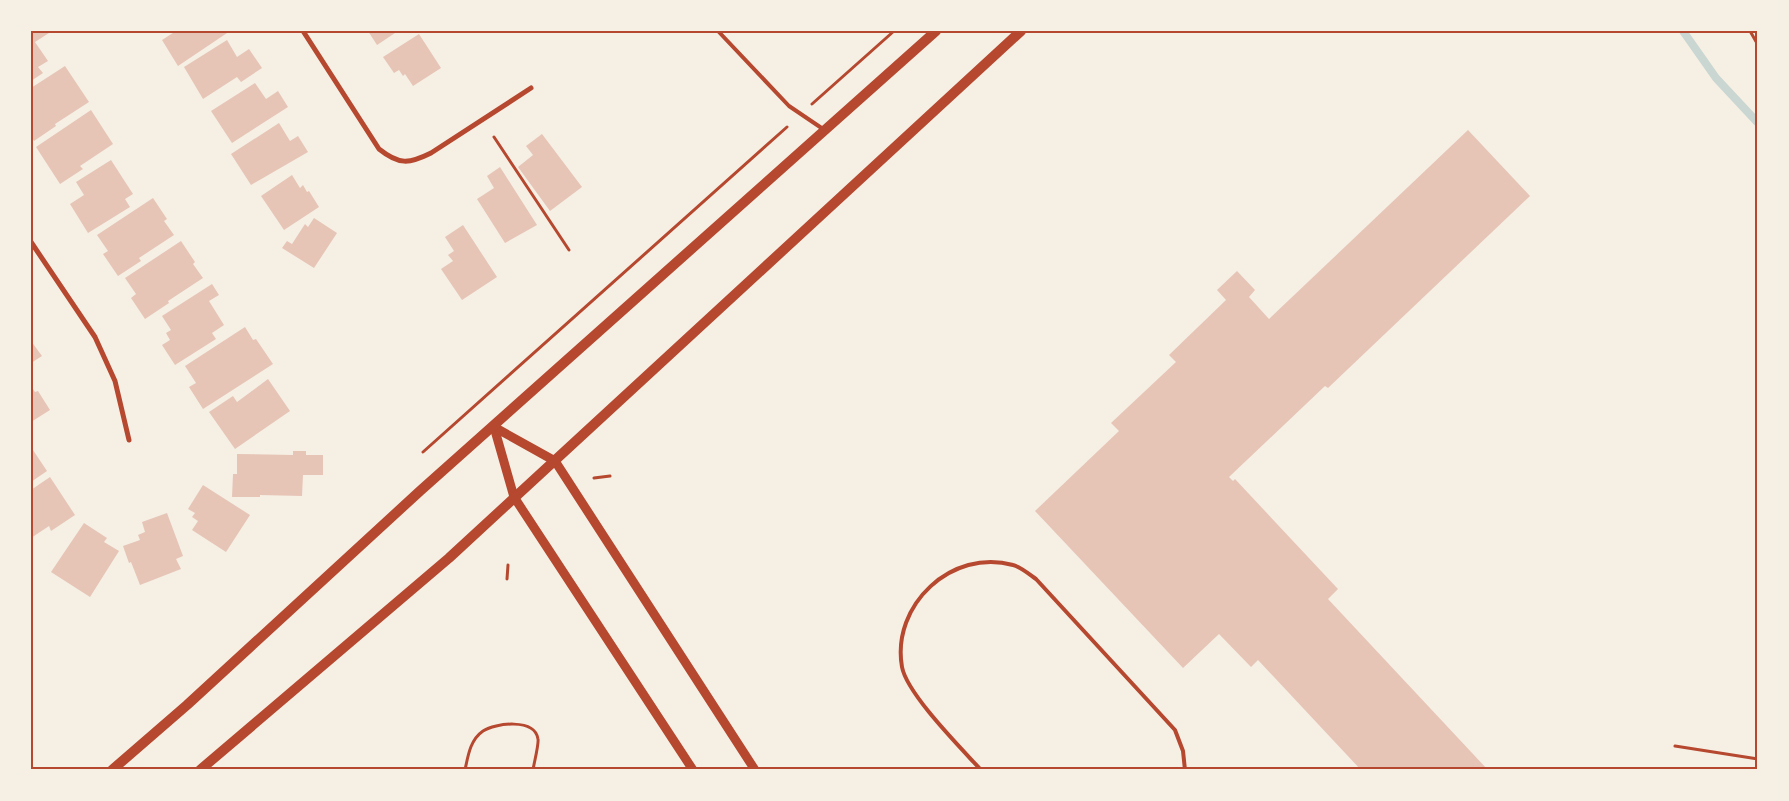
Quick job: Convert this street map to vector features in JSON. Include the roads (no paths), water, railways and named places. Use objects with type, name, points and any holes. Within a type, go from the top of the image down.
[{"type":"main road","points":[[112,770],[187,705],[413,498],[936,31]]},
{"type":"main road","points":[[200,770],[448,558],[1021,31]]},
{"type":"street","points":[[303,31],[379,149],[392,158],[405,162],[417,160],[431,153],[531,88]]},
{"type":"street","points":[[31,242],[95,337],[115,381],[129,440]]},
{"type":"street","points":[[494,427],[555,461],[755,770]]},
{"type":"street","points":[[494,427],[514,498],[693,770]]},
{"type":"lane","points":[[718,31],[789,106],[825,130]]},
{"type":"lane","points":[[981,770],[914,693],[902,669],[901,641],[910,612],[929,586],[951,571],[976,564],[998,562],[1016,565],[1036,579],[1175,730],[1183,751],[1185,770]]},
{"type":"waterway","points":[[1683,31],[1716,78],[1758,123]]}]
